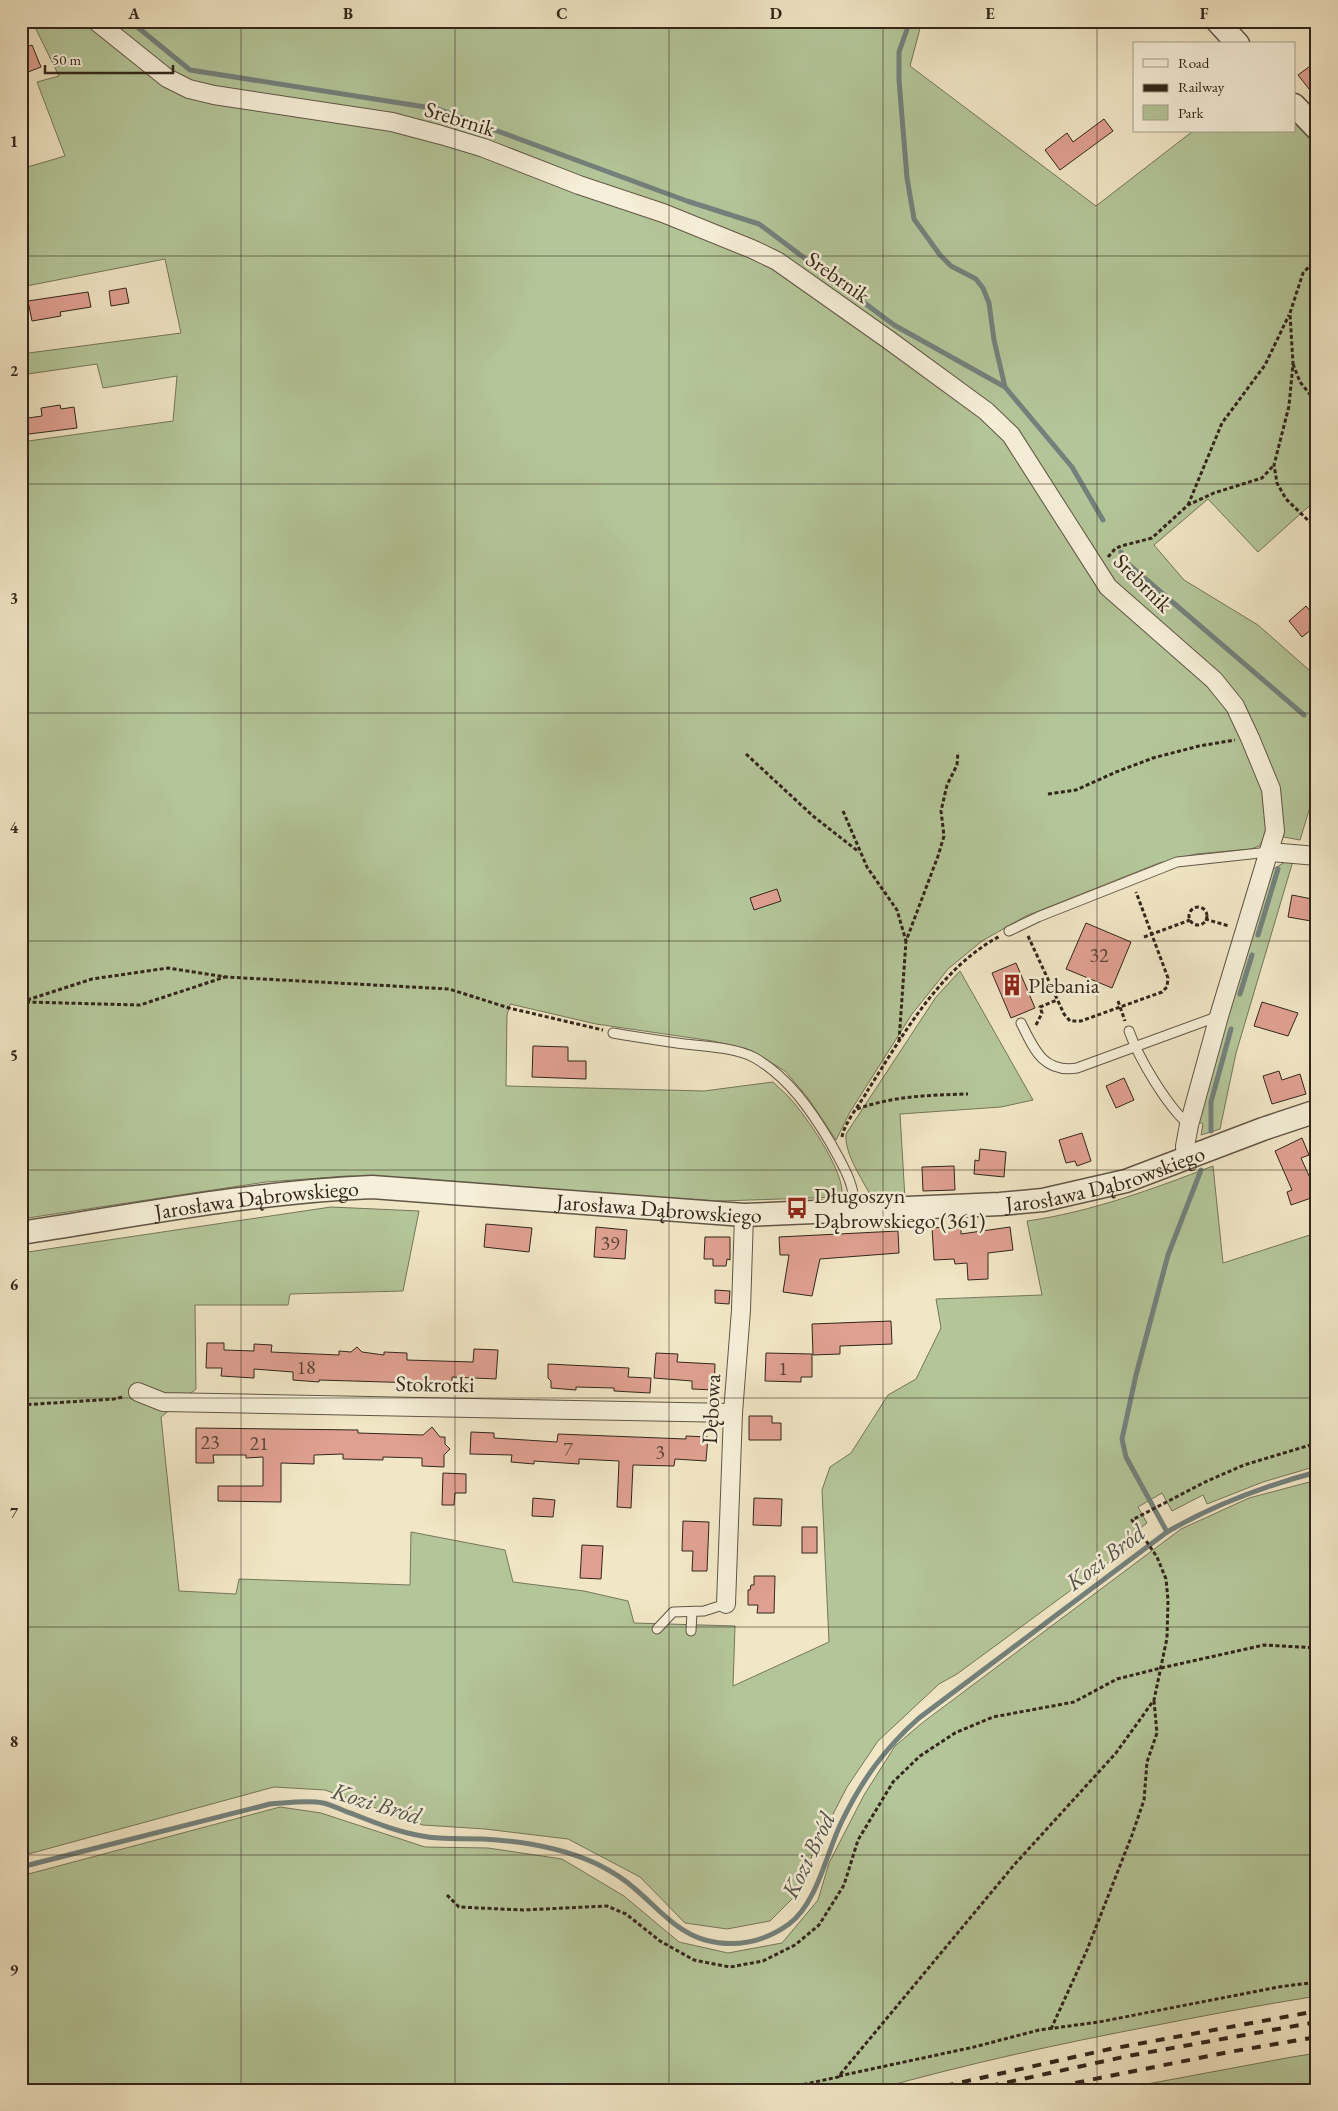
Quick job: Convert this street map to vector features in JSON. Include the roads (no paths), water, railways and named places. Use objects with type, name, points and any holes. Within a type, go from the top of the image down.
[{"type":"street","name":"Srebrnik","points":[[96,21],[167,78],[189,89],[214,95],[392,122],[468,143],[579,185],[663,213],[777,261],[986,411],[1005,429],[1030,463],[1108,587],[1214,680],[1235,706],[1270,789],[1275,830],[1219,1016],[1189,1125],[1185,1146],[1186,1158]]},
{"type":"street","points":[[1218,21],[1236,42]]},
{"type":"street","points":[[1296,107],[1317,129]]},
{"type":"street","points":[[1269,852],[1317,856]]},
{"type":"street","name":"Jarosława Dąbrowskiego","points":[[21,1233],[259,1196],[322,1189],[372,1187],[744,1216],[854,1212],[1043,1200],[1126,1180],[1263,1129],[1316,1114]]},
{"type":"street","name":"Dębowa","points":[[726,1604],[733,1413],[741,1310],[744,1216]]},
{"type":"street","name":"Stokrotki","points":[[138,1392],[163,1402],[733,1413]]},
{"type":"lane","points":[[1009,931],[1022,924],[1178,862],[1269,852]]},
{"type":"lane","points":[[1021,1022],[1039,1055],[1049,1064],[1058,1068],[1077,1068],[1219,1016]]},
{"type":"lane","points":[[1129,1032],[1135,1046],[1176,1114],[1189,1125]]},
{"type":"lane","points":[[613,1033],[723,1049],[754,1057],[782,1076],[820,1124],[832,1146],[852,1187],[855,1198],[854,1212]]},
{"type":"lane","points":[[657,1629],[673,1612],[692,1612],[726,1604]]},
{"type":"lane","points":[[691,1631],[692,1612]]},
{"type":"waterway","points":[[130,21],[190,70],[438,109],[687,201],[759,224],[894,325],[1005,387],[1072,467],[1103,520]]},
{"type":"waterway","points":[[910,21],[899,52],[899,80],[907,178],[914,219],[940,255],[951,266],[976,279],[983,288],[989,303],[994,340],[1005,387]]},
{"type":"waterway","points":[[1121,552],[1127,563],[1304,715]]},
{"type":"waterway","points":[[1258,935],[1278,869]]},
{"type":"waterway","points":[[1240,994],[1252,955]]},
{"type":"waterway","points":[[1211,1131],[1211,1102],[1231,1029]]},
{"type":"waterway","points":[[1167,1532],[1126,1457],[1122,1439],[1136,1375],[1168,1255],[1201,1170]]},
{"type":"waterway","name":"Kozi Bród","points":[[21,1867],[270,1804],[317,1802],[330,1805],[387,1827],[413,1834],[437,1838],[483,1839],[541,1846],[584,1858],[621,1878],[667,1918],[695,1936],[705,1940],[727,1943],[749,1942],[759,1939],[789,1924],[807,1904],[842,1821],[866,1778],[895,1741],[919,1718],[1167,1532],[1203,1513],[1240,1497],[1278,1483],[1317,1472]]},
{"type":"railway","points":[[927,2090],[1110,2049],[1317,2011]]},
{"type":"railway","points":[[972,2090],[1128,2056],[1317,2022]]},
{"type":"railway","points":[[1040,2090],[1229,2052],[1317,2037]]},
{"type":"place","name":"Plebania","points":[[1012,985]]},
{"type":"place","name":"Długoszyn Dąbrowskiego (361)","points":[[797,1208]]}]
